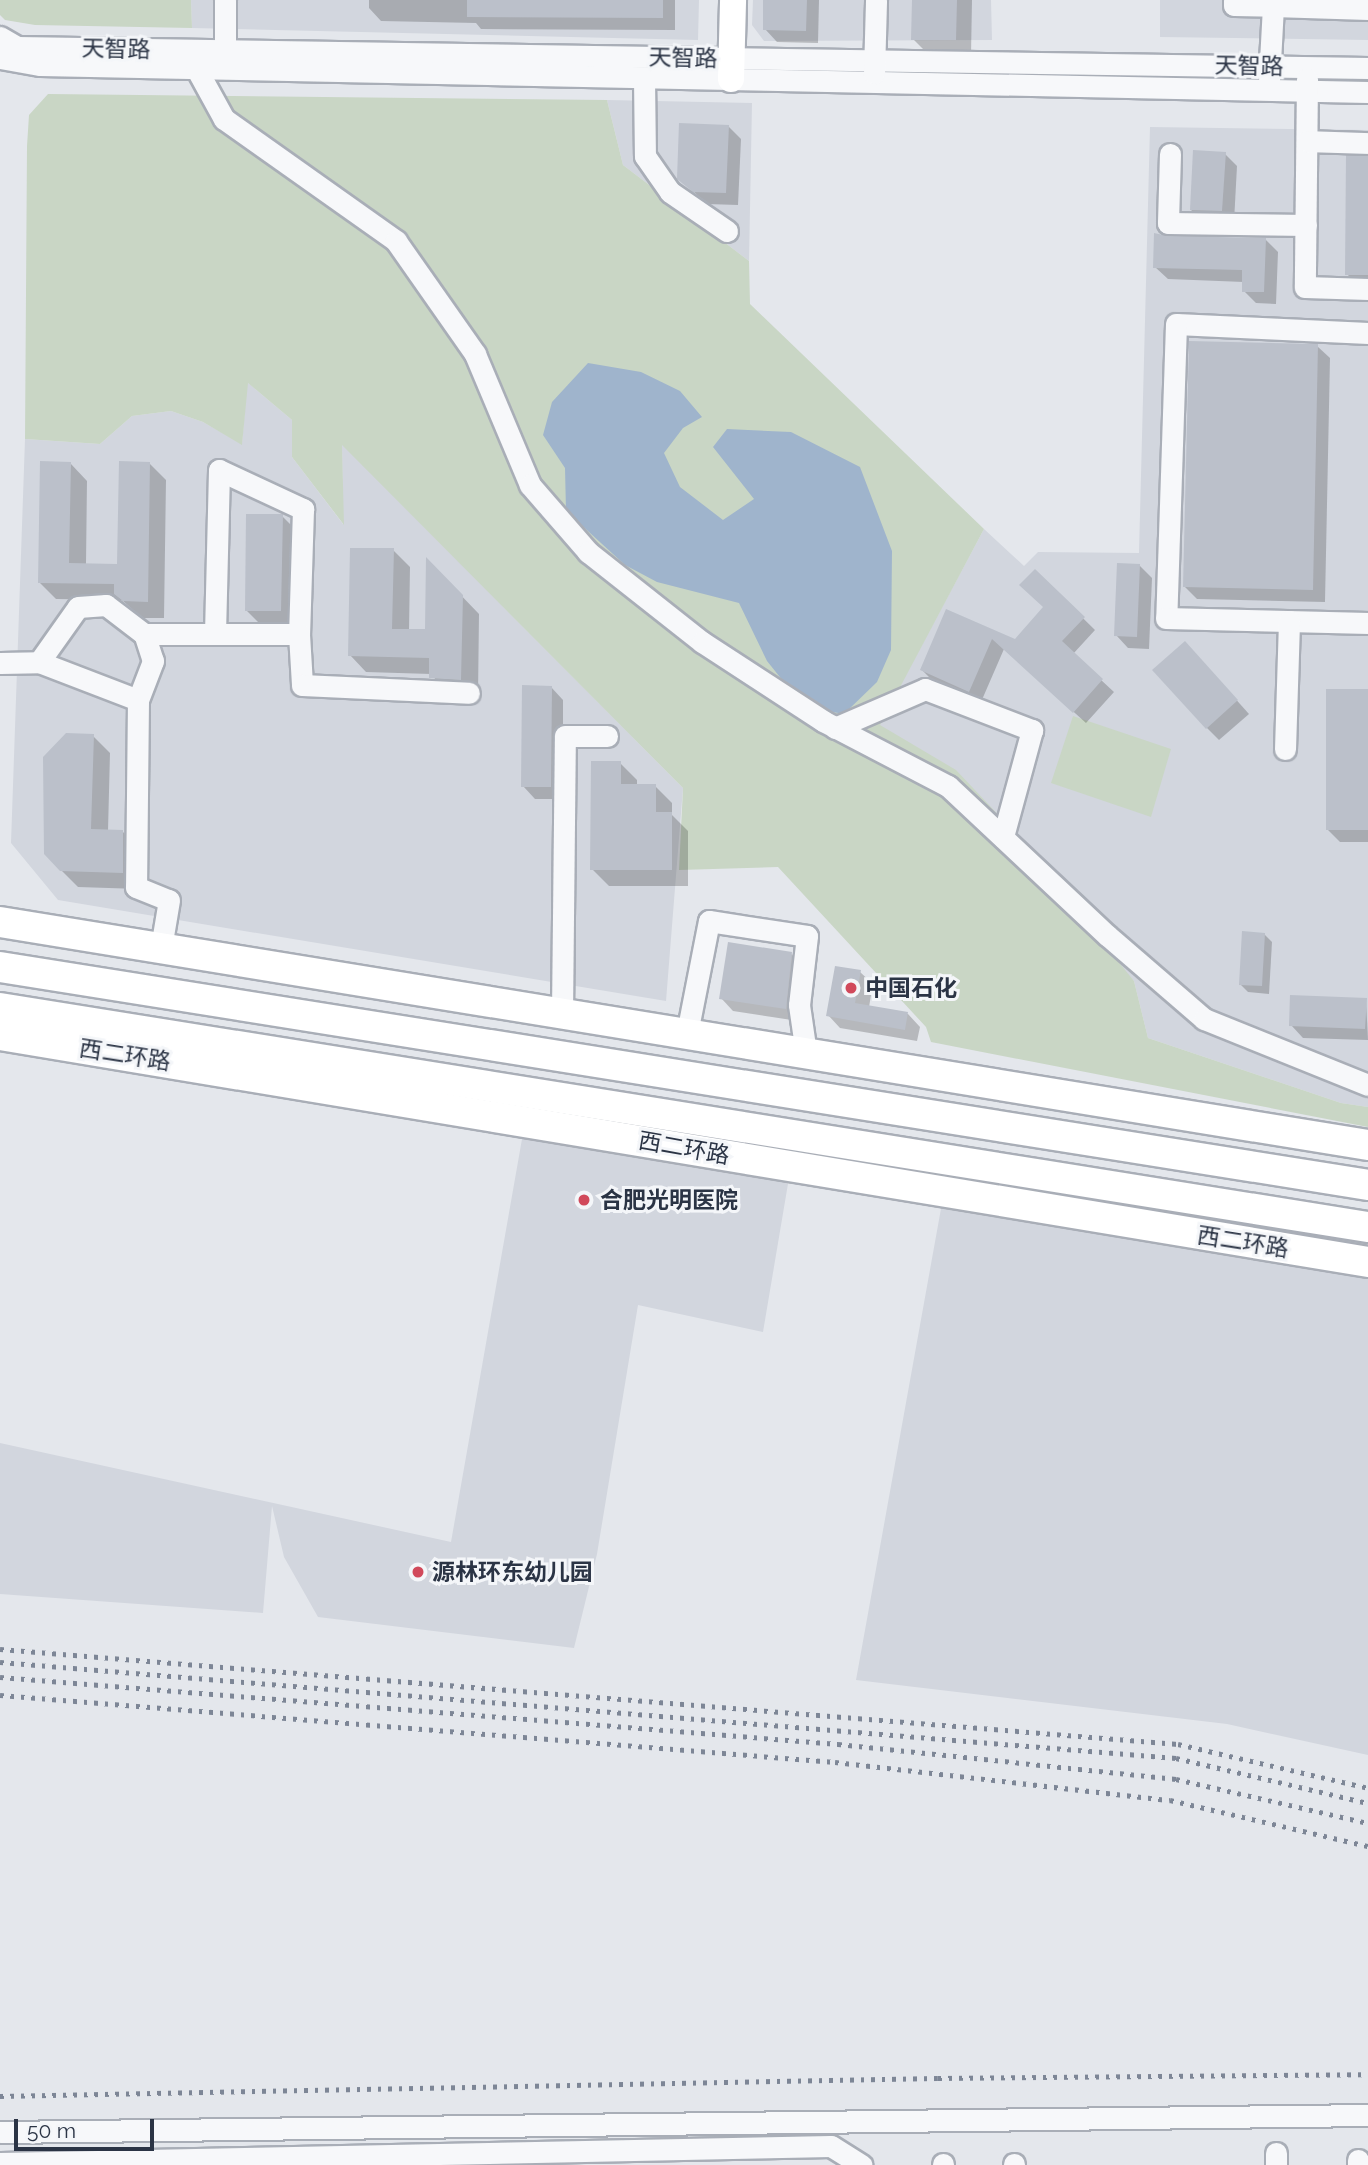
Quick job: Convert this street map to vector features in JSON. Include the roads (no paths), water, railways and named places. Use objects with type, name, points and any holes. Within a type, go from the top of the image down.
[{"type":"highway","points":[[0,922],[1368,1145]]},
{"type":"highway","points":[[0,967],[1368,1185]]},
{"type":"highway","name":"西二环路","points":[[0,1008],[1368,1227]]},
{"type":"highway","name":"西二环路","points":[[0,1035],[1368,1262]]},
{"type":"main road","points":[[715,0],[722,69]]},
{"type":"main road","points":[[722,69],[733,0]]},
{"type":"street","points":[[225,0],[225,60]]},
{"type":"street","points":[[874,71],[876,0]]},
{"type":"street","points":[[1234,0],[1234,5],[1368,9]]},
{"type":"street","points":[[1268,90],[1273,6]]},
{"type":"street","name":"天智路","points":[[1,46],[225,60],[644,78],[722,69]]},
{"type":"street","name":"天智路","points":[[1,46],[40,65],[196,68],[225,60],[874,71],[1270,66],[1368,68]]},
{"type":"street","points":[[1307,67],[1305,287],[1368,289]]},
{"type":"street","points":[[196,68],[224,119],[396,242],[475,354],[530,485],[588,552],[702,642],[835,728],[948,786],[1204,1019],[1368,1085]]},
{"type":"street","name":"天智路","points":[[874,71],[1268,90],[1368,92]]},
{"type":"street","points":[[644,78],[645,156],[670,192],[727,231]]},
{"type":"street","points":[[1307,141],[1368,142]]},
{"type":"street","points":[[1170,154],[1168,223],[1306,225]]},
{"type":"street","points":[[1368,333],[1176,324],[1166,618],[1368,622]]},
{"type":"street","points":[[215,634],[219,470],[303,509],[299,634],[302,685],[469,693]]},
{"type":"street","points":[[39,662],[78,607],[106,605],[144,634],[153,661],[138,700],[136,887],[169,900],[161,948]]},
{"type":"street","points":[[1285,749],[1289,621]]},
{"type":"street","points":[[144,634],[299,634]]},
{"type":"street","points":[[0,663],[39,662],[138,700]]},
{"type":"street","points":[[835,728],[925,689],[1032,730],[1003,837]]},
{"type":"street","points":[[562,1013],[565,736],[607,736]]},
{"type":"street","points":[[687,1033],[709,921],[807,936],[799,1005],[806,1053]]},
{"type":"street","points":[[0,2133],[1368,2115]]},
{"type":"street","points":[[0,2163],[748,2157],[831,2146],[862,2165]]},
{"type":"water","points":[[588,363],[641,372],[680,391],[702,417],[683,428],[664,453],[680,487],[723,520],[754,499],[713,447],[727,429],[791,432],[860,467],[892,551],[891,650],[877,682],[844,714],[804,707],[767,661],[739,603],[657,582],[625,565],[566,511],[565,468],[543,435],[552,402]]},
{"type":"railway","points":[[0,1649],[1178,1744],[1368,1788]]},
{"type":"railway","points":[[0,1662],[1176,1758],[1368,1803]]},
{"type":"railway","points":[[0,1677],[838,1744],[1176,1779],[1368,1823]]},
{"type":"railway","points":[[0,1695],[835,1762],[1170,1800],[1368,1846]]},
{"type":"railway","points":[[0,2096],[938,2078],[1368,2074]]},
{"type":"place","name":"中国石化","points":[[851,988]]},
{"type":"place","name":"合肥光明医院","points":[[584,1200]]},
{"type":"place","name":"源林环东幼儿园","points":[[418,1572]]}]
